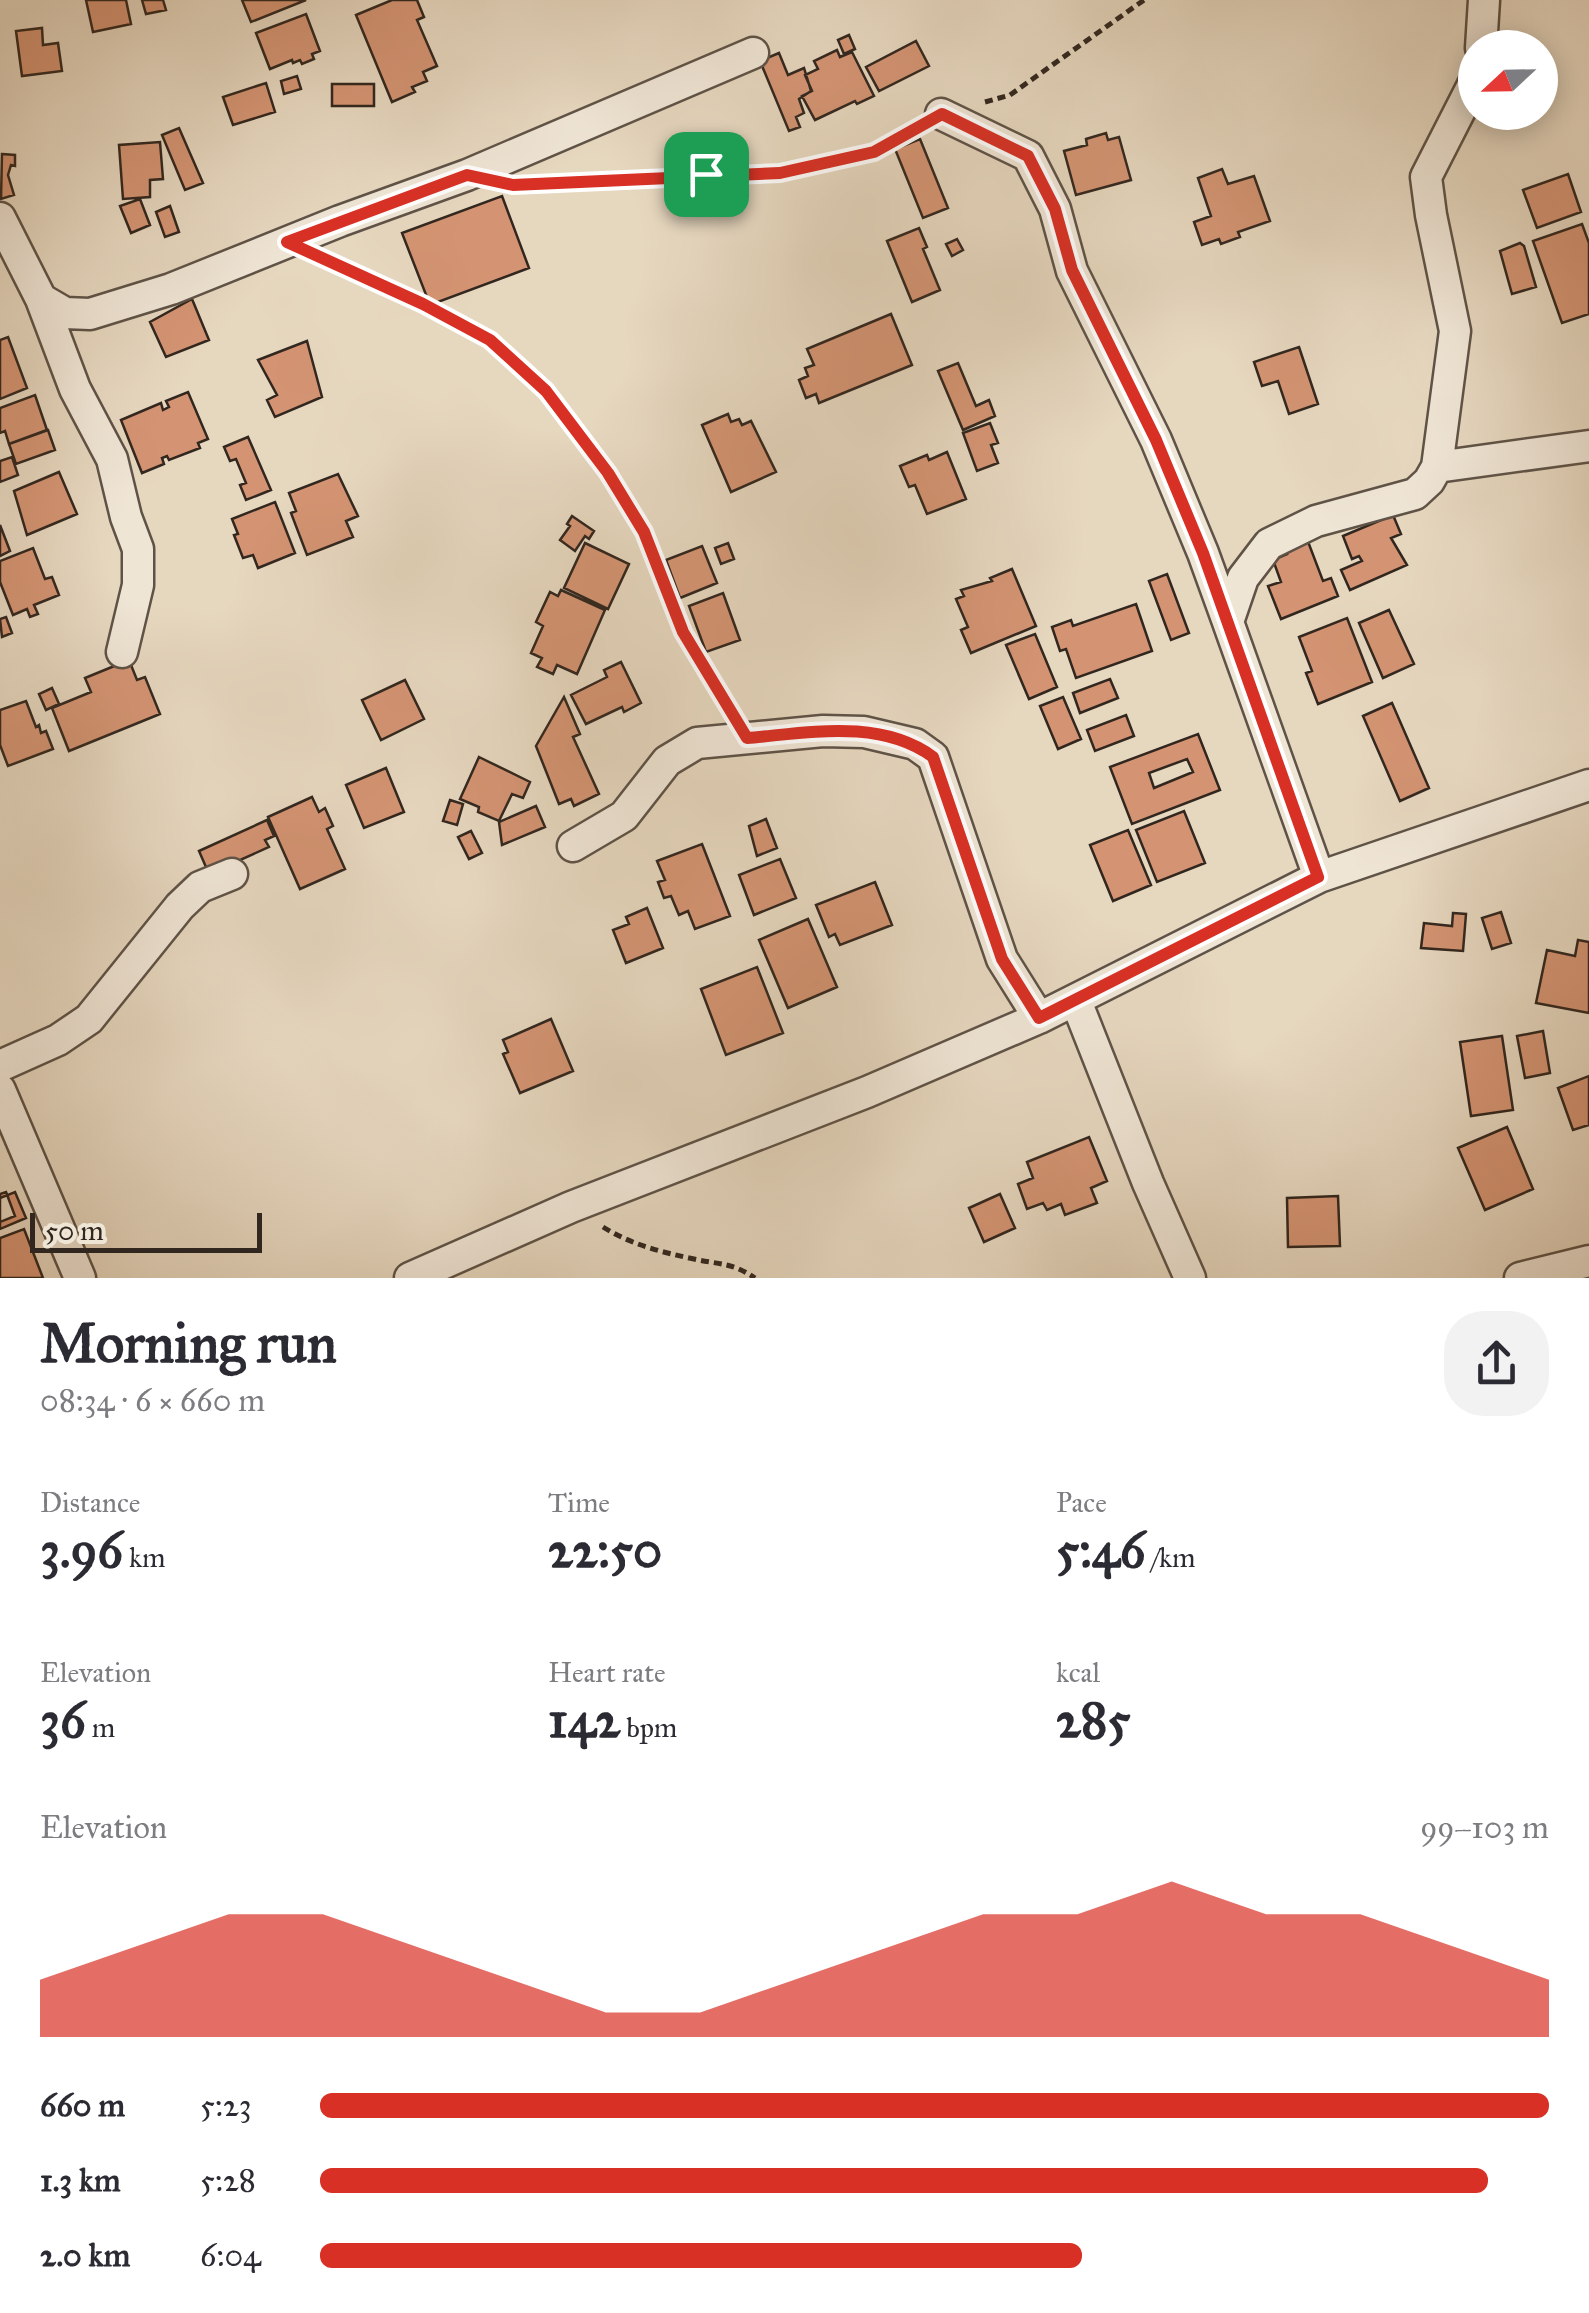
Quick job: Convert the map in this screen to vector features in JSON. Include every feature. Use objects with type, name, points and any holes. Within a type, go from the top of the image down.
[{"type":"street","points":[[1482,30],[1484,0]]},
{"type":"street","points":[[41,298],[65,313],[90,314],[172,289],[467,175],[753,53]]},
{"type":"street","points":[[942,114],[1028,156],[1055,209],[1072,270],[1156,440],[1203,553],[1318,877]]},
{"type":"street","points":[[1228,622],[1243,578],[1269,544],[1316,522],[1415,494],[1437,468],[1454,330],[1426,177],[1458,114]]},
{"type":"street","points":[[0,218],[41,298],[75,389],[112,459],[138,550],[138,585],[122,652]]},
{"type":"street","points":[[1437,468],[1589,446]]},
{"type":"street","points":[[573,846],[624,816],[666,760],[696,743],[824,730],[864,732],[916,744],[933,757],[1002,959],[1039,1018]]},
{"type":"street","points":[[410,1278],[570,1207],[867,1092],[1039,1018],[1318,877],[1589,785]]},
{"type":"street","points":[[0,1066],[58,1040],[89,1020],[180,906],[200,887],[232,874]]},
{"type":"street","points":[[1076,1001],[1190,1278]]},
{"type":"street","points":[[0,1090],[80,1278]]},
{"type":"street","points":[[1520,1278],[1589,1262]]},
{"type":"path","points":[[467,175],[513,185],[780,173],[874,152],[942,114],[1010,94],[1144,0]]},
{"type":"path","points":[[287,242],[423,304],[490,340],[546,391],[608,473],[644,532],[683,632],[747,738]]},
{"type":"path","points":[[570,1207],[625,1241],[660,1252],[735,1265],[754,1278]]},
{"type":"building","points":[[86,0],[126,0],[131,24],[93,32]]},
{"type":"building","points":[[142,0],[163,0],[166,10],[146,14]]},
{"type":"building","points":[[242,0],[306,0],[251,22]]},
{"type":"building","points":[[392,0],[417,0],[424,17],[417,20],[437,66],[423,72],[427,81],[412,87],[415,92],[392,102],[356,15]]},
{"type":"building","points":[[306,14],[320,51],[302,64],[292,60],[270,69],[256,33]]},
{"type":"building","points":[[42,28],[43,45],[58,43],[62,71],[22,76],[16,31]]},
{"type":"building","points":[[849,35],[855,49],[844,54],[838,40]]},
{"type":"building","points":[[916,41],[929,66],[879,91],[866,67]]},
{"type":"building","points":[[837,50],[840,57],[852,52],[874,96],[815,120],[802,96],[812,91],[805,75],[818,69],[814,61]]},
{"type":"building","points":[[779,53],[788,75],[804,68],[811,91],[799,99],[804,113],[796,117],[800,127],[789,131],[760,61]]},
{"type":"building","points":[[297,76],[301,89],[284,94],[281,81]]},
{"type":"building","points":[[266,83],[275,112],[233,125],[223,97]]},
{"type":"building","points":[[332,84],[374,84],[374,106],[332,106]]},
{"type":"building","points":[[179,128],[203,183],[185,190],[162,135]]},
{"type":"building","points":[[1106,133],[1108,140],[1119,137],[1131,180],[1076,195],[1064,151],[1087,145],[1086,139]]},
{"type":"building","points":[[920,139],[948,208],[923,218],[895,149]]},
{"type":"building","points":[[160,142],[163,179],[150,180],[150,197],[123,199],[119,145]]},
{"type":"building","points":[[2,154],[15,155],[15,166],[11,165],[8,175],[14,195],[1,199]]},
{"type":"building","points":[[1222,169],[1228,184],[1254,176],[1270,221],[1238,232],[1240,237],[1221,244],[1219,239],[1202,245],[1194,222],[1211,216],[1198,178]]},
{"type":"building","points":[[1568,174],[1581,212],[1537,228],[1523,190]]},
{"type":"building","points":[[502,196],[529,268],[430,305],[402,233]]},
{"type":"building","points":[[140,199],[150,225],[131,233],[120,206]]},
{"type":"building","points":[[170,206],[179,232],[165,237],[156,212]]},
{"type":"building","points":[[1582,224],[1589,243],[1589,314],[1562,323],[1533,241]]},
{"type":"building","points":[[919,228],[940,290],[912,302],[887,241]]},
{"type":"building","points":[[957,239],[963,250],[952,256],[946,244]]},
{"type":"building","points":[[1520,243],[1536,287],[1512,294],[1500,251]]},
{"type":"building","points":[[192,299],[209,340],[166,357],[150,322]]},
{"type":"building","points":[[891,314],[912,365],[819,403],[816,394],[806,398],[799,380],[808,376],[805,368],[814,365],[807,349]]},
{"type":"building","points":[[8,337],[27,388],[0,399],[0,340]]},
{"type":"building","points":[[307,341],[322,397],[275,417],[267,400],[277,395],[258,360]]},
{"type":"building","points":[[1299,347],[1318,404],[1289,414],[1278,381],[1262,386],[1254,362]]},
{"type":"building","points":[[958,363],[976,406],[989,400],[995,416],[963,430],[938,371]]},
{"type":"building","points":[[188,392],[208,439],[198,443],[200,448],[169,460],[167,456],[162,458],[164,464],[142,473],[121,420],[161,403],[163,410],[169,407],[166,401]]},
{"type":"building","points":[[35,395],[47,430],[9,444],[5,431],[0,433],[0,408]]},
{"type":"building","points":[[728,414],[731,422],[739,419],[742,425],[751,421],[776,472],[731,492],[702,425]]},
{"type":"building","points":[[990,423],[998,443],[991,445],[998,463],[977,471],[963,433]]},
{"type":"building","points":[[48,430],[55,450],[16,464],[9,444]]},
{"type":"building","points":[[248,437],[271,490],[246,500],[240,485],[246,483],[236,459],[230,461],[224,447]]},
{"type":"building","points":[[947,452],[966,499],[927,514],[915,485],[909,487],[900,466]]},
{"type":"building","points":[[12,457],[18,475],[0,482],[0,461]]},
{"type":"building","points":[[59,472],[77,514],[27,535],[14,491]]},
{"type":"building","points":[[338,474],[358,516],[346,521],[353,537],[307,555],[291,513],[296,511],[289,493]]},
{"type":"building","points":[[275,502],[295,553],[258,568],[253,555],[243,558],[232,519]]},
{"type":"building","points":[[1393,515],[1401,534],[1391,538],[1407,565],[1350,590],[1341,570],[1362,561],[1359,556],[1352,559],[1343,536]]},
{"type":"building","points":[[572,516],[594,531],[589,539],[585,536],[575,551],[560,540]]},
{"type":"building","points":[[0,525],[10,551],[0,556]]},
{"type":"building","points":[[1307,539],[1323,581],[1331,578],[1338,596],[1281,619],[1268,586],[1281,582],[1273,560],[1287,554],[1284,547]]},
{"type":"building","points":[[585,543],[629,564],[608,609],[564,588]]},
{"type":"building","points":[[728,543],[734,559],[721,564],[715,548]]},
{"type":"building","points":[[702,546],[717,583],[680,598],[666,560]]},
{"type":"building","points":[[33,548],[45,579],[52,577],[59,595],[34,605],[38,614],[30,617],[27,609],[13,615],[0,582],[0,561]]},
{"type":"building","points":[[1012,569],[1036,626],[971,653],[961,630],[968,627],[956,599],[964,596],[961,590],[992,581],[990,578]]},
{"type":"building","points":[[1167,574],[1189,633],[1171,640],[1149,581]]},
{"type":"building","points":[[561,590],[605,610],[577,674],[557,665],[553,674],[537,667],[542,658],[531,653],[543,626],[536,622],[550,592],[558,596]]},
{"type":"building","points":[[723,593],[740,640],[706,652],[689,606]]},
{"type":"building","points":[[1136,604],[1152,651],[1076,678],[1066,649],[1060,651],[1052,627],[1071,620],[1073,626]]},
{"type":"building","points":[[1389,610],[1414,664],[1383,678],[1359,623]]},
{"type":"building","points":[[6,617],[12,633],[2,637],[0,619]]},
{"type":"building","points":[[1347,618],[1372,682],[1318,704],[1306,673],[1312,671],[1299,637]]},
{"type":"building","points":[[1035,634],[1057,687],[1029,699],[1006,645]]},
{"type":"building","points":[[129,660],[137,680],[145,677],[160,714],[69,751],[52,708],[91,692],[85,678]]},
{"type":"building","points":[[621,662],[641,703],[624,712],[622,707],[586,724],[571,695],[607,677],[604,670]]},
{"type":"building","points":[[1110,679],[1118,698],[1080,713],[1073,693]]},
{"type":"building","points":[[405,680],[424,719],[381,740],[362,700]]},
{"type":"building","points":[[52,688],[59,704],[46,710],[39,694]]},
{"type":"building","points":[[564,697],[580,734],[573,737],[599,794],[574,806],[571,799],[559,804],[536,746]]},
{"type":"building","points":[[1063,697],[1081,739],[1058,749],[1040,706]]},
{"type":"building","points":[[26,701],[36,727],[39,725],[41,733],[46,731],[53,749],[8,766],[0,745],[0,710]]},
{"type":"building","points":[[1392,703],[1429,788],[1400,801],[1363,716]]},
{"type":"building","points":[[1126,715],[1134,736],[1095,751],[1087,730]]},
{"type":"building","points":[[1198,734],[1220,790],[1132,824],[1110,767]],"holes":[[[1187,759],[1193,772],[1154,788],[1149,773]]]},
{"type":"building","points":[[479,757],[530,782],[523,798],[512,794],[499,821],[460,799]]},
{"type":"building","points":[[386,768],[404,812],[364,828],[346,785]]},
{"type":"building","points":[[312,797],[319,812],[325,808],[333,826],[327,829],[345,869],[300,889],[268,817]]},
{"type":"building","points":[[450,800],[463,804],[457,825],[443,821]]},
{"type":"building","points":[[536,806],[545,827],[502,845],[499,822]]},
{"type":"building","points":[[1184,811],[1205,863],[1157,882],[1136,830]]},
{"type":"building","points":[[766,819],[777,848],[757,856],[749,826]]},
{"type":"building","points":[[267,820],[274,836],[265,840],[269,847],[209,874],[199,851]]},
{"type":"building","points":[[1128,830],[1151,885],[1113,901],[1090,845]]},
{"type":"building","points":[[471,831],[482,853],[469,859],[458,837]]},
{"type":"building","points":[[702,844],[730,916],[695,929],[688,911],[679,915],[671,896],[664,898],[658,882],[665,880],[657,861]]},
{"type":"building","points":[[780,859],[796,898],[754,915],[739,875]]},
{"type":"building","points":[[875,882],[892,925],[840,945],[835,934],[829,937],[816,905]]},
{"type":"building","points":[[647,908],[663,948],[626,963],[613,930],[629,924],[626,917]]},
{"type":"building","points":[[1501,912],[1511,943],[1492,949],[1482,918]]},
{"type":"building","points":[[1453,913],[1466,914],[1463,951],[1421,948],[1424,923],[1452,926]]},
{"type":"building","points":[[808,919],[837,987],[788,1008],[759,940]]},
{"type":"building","points":[[1578,940],[1589,942],[1589,1013],[1536,1003],[1547,950],[1575,956]]},
{"type":"building","points":[[757,967],[783,1033],[726,1055],[701,989]]},
{"type":"building","points":[[551,1019],[573,1071],[520,1093],[503,1054],[508,1052],[503,1040]]},
{"type":"building","points":[[1543,1031],[1550,1073],[1525,1078],[1517,1036]]},
{"type":"building","points":[[1502,1036],[1513,1110],[1471,1116],[1460,1042]]},
{"type":"building","points":[[1589,1076],[1589,1125],[1573,1130],[1558,1088]]},
{"type":"building","points":[[1507,1127],[1533,1189],[1485,1210],[1458,1148]]},
{"type":"building","points":[[1089,1137],[1107,1181],[1091,1188],[1097,1203],[1065,1215],[1061,1204],[1047,1210],[1043,1203],[1027,1209],[1018,1184],[1033,1178],[1027,1162]]},
{"type":"building","points":[[6,1192],[15,1216],[0,1222],[0,1194]]},
{"type":"building","points":[[15,1192],[26,1218],[0,1229],[0,1198]]},
{"type":"building","points":[[1000,1194],[1015,1228],[984,1242],[969,1208]]},
{"type":"building","points":[[1338,1196],[1340,1246],[1288,1247],[1287,1198]]},
{"type":"building","points":[[24,1229],[43,1278],[0,1278],[0,1238]]},
{"type":"route","points":[[942,114],[1028,156],[1055,209],[1072,270],[1156,440],[1203,553],[1318,877],[1039,1018],[1002,959],[933,757],[916,744],[864,732],[824,730],[747,738],[683,632],[644,532],[608,473],[546,391],[490,340],[423,304],[287,242],[467,175],[513,185],[706,174],[780,173],[874,152],[942,114]]}]
